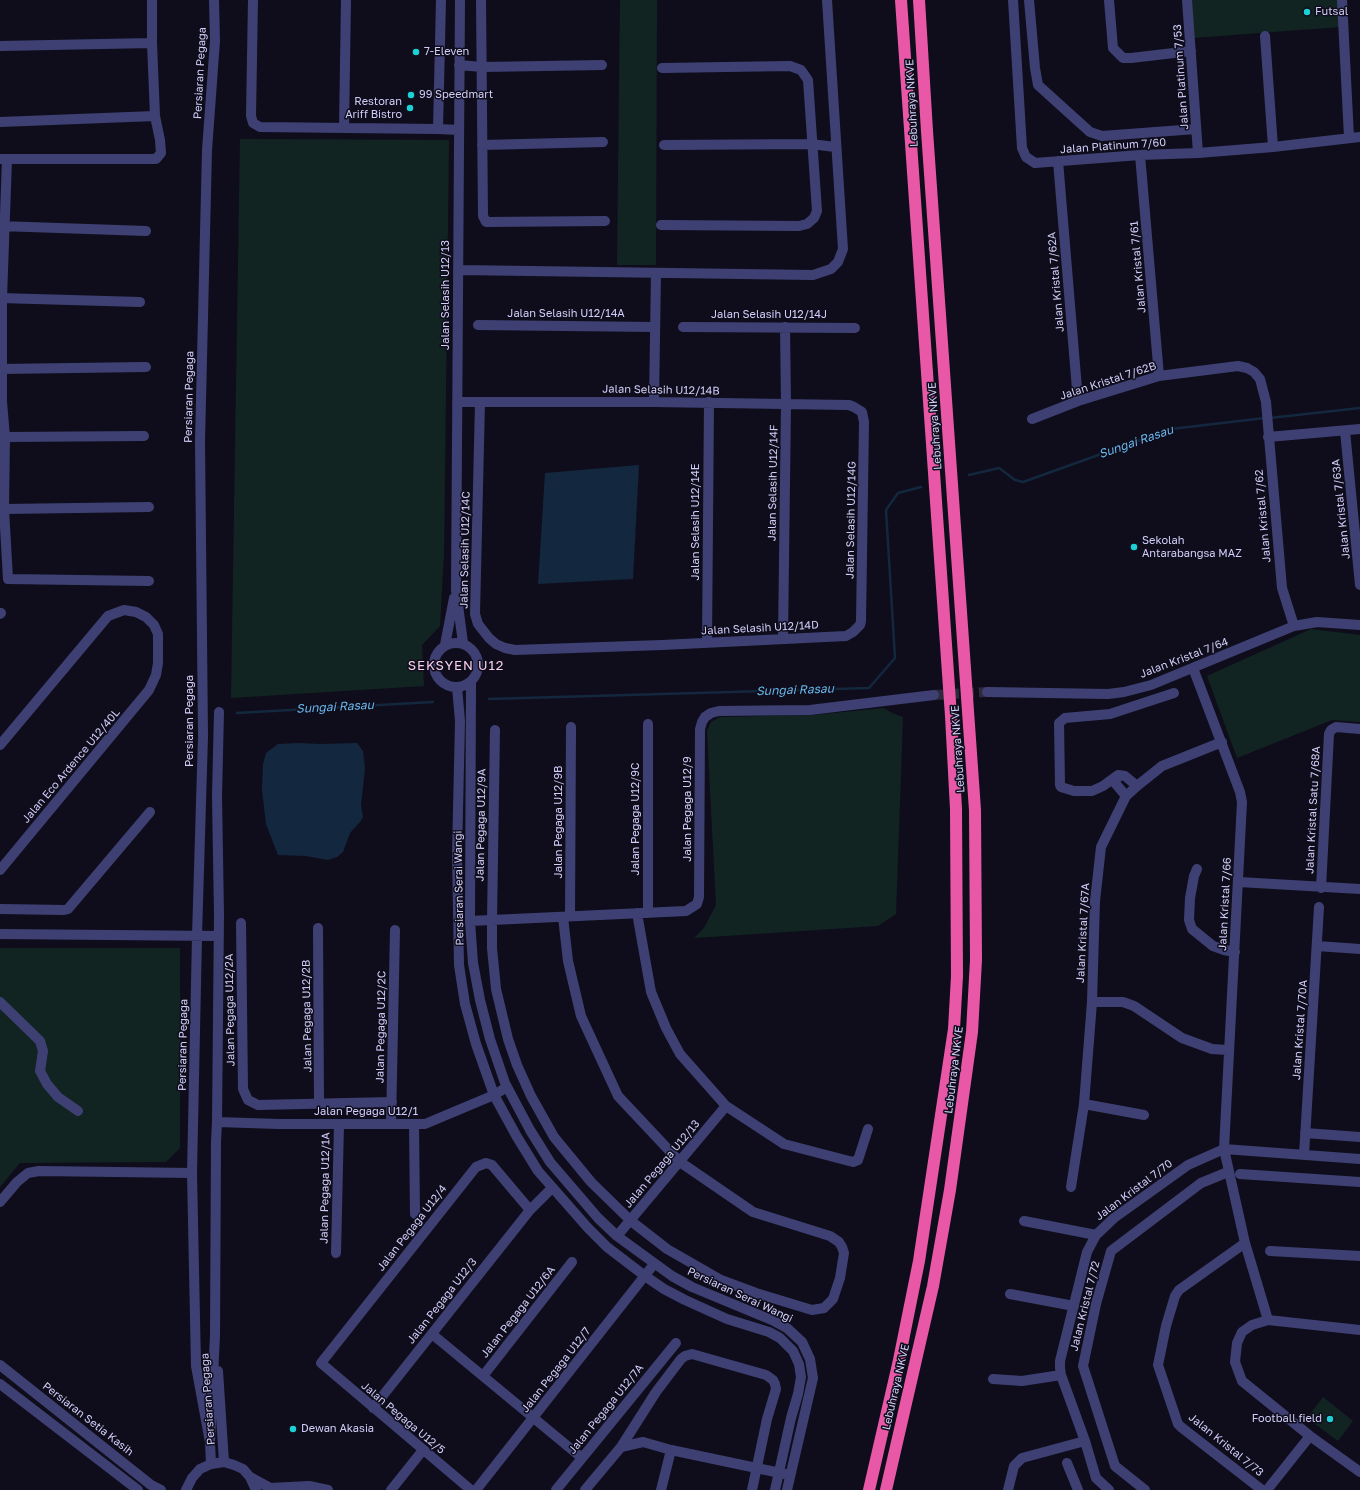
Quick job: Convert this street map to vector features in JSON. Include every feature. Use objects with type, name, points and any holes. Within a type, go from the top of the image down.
[{"type":"highway","name":"Lebuhraya NKVE","points":[[869,1490],[899,1360],[919,1261],[954,1029],[957,976],[956,809],[951,716],[901,0]]},
{"type":"highway","name":"Lebuhraya NKVE","points":[[886,1490],[933,1286],[950,1190],[972,1032],[976,960],[975,810],[926,131],[919,0]]},
{"type":"street","points":[[149,581],[8,579],[4,508],[5,437],[1,402],[1,298],[4,159],[156,158],[161,153],[155,116],[152,0]]},
{"type":"street","name":"Persiaran Pegaga","points":[[210,1442],[196,1366],[192,1173],[196,936],[203,736],[200,442],[207,150],[215,41],[214,0]]},
{"type":"street","points":[[253,0],[251,116],[253,123],[260,127],[459,130]]},
{"type":"street","points":[[344,128],[346,0]]},
{"type":"street","points":[[438,129],[441,0]]},
{"type":"street","name":"Jalan Selasih U12/13","points":[[460,0],[456,590],[463,643]]},
{"type":"street","points":[[481,0],[483,216],[486,222],[605,221]]},
{"type":"street","points":[[459,270],[656,274],[813,275],[831,269],[838,262],[843,249],[835,147],[827,0]]},
{"type":"street","name":"Jalan Platinum 7/60","points":[[1013,0],[1024,153],[1026,157],[1035,163],[1140,155],[1198,153],[1360,137]]},
{"type":"street","points":[[1029,0],[1038,85],[1090,132],[1102,136],[1196,129]]},
{"type":"street","points":[[1109,0],[1113,48],[1123,58],[1191,51]]},
{"type":"street","name":"Jalan Platinum 7/53","points":[[1187,0],[1198,153]]},
{"type":"street","points":[[1342,0],[1350,137]]},
{"type":"street","points":[[1265,36],[1273,146]]},
{"type":"street","points":[[0,46],[152,43]]},
{"type":"street","points":[[459,65],[602,65]]},
{"type":"street","points":[[661,225],[799,226],[807,224],[814,218],[816,211],[808,80],[801,70],[796,67],[662,68]]},
{"type":"street","points":[[0,122],[155,116]]},
{"type":"street","points":[[482,145],[603,142]]},
{"type":"street","points":[[664,145],[811,144],[835,147]]},
{"type":"street","name":"Jalan Kristal 7/61","points":[[1140,155],[1159,376]]},
{"type":"street","name":"Jalan Kristal 7/62A","points":[[1058,161],[1078,401]]},
{"type":"street","points":[[2,226],[146,231]]},
{"type":"street","points":[[654,402],[656,274]]},
{"type":"street","points":[[1,298],[140,302]]},
{"type":"street","name":"Jalan Selasih U12/14A","points":[[478,325],[654,327]]},
{"type":"street","name":"Jalan Selasih U12/14J","points":[[683,327],[855,328]]},
{"type":"street","name":"Jalan Selasih U12/14F","points":[[783,638],[786,404],[785,327]]},
{"type":"street","name":"Jalan Kristal 7/62B","points":[[1032,419],[1078,401],[1159,376],[1238,366],[1247,368],[1254,372],[1260,379],[1266,402]]},
{"type":"street","points":[[1,369],[146,367]]},
{"type":"street","name":"Jalan Selasih U12/14B","points":[[458,402],[709,402],[849,405],[862,412]]},
{"type":"street","name":"Jalan Selasih U12/14C","points":[[480,402],[476,614],[478,624],[496,644],[515,650],[662,645]]},
{"type":"street","name":"Jalan Selasih U12/14E","points":[[707,642],[709,402]]},
{"type":"street","name":"Jalan Kristal 7/62","points":[[1266,402],[1282,588],[1294,626]]},
{"type":"street","name":"Jalan Selasih U12/14G","points":[[857,629],[861,621],[864,422],[862,412]]},
{"type":"street","points":[[1268,432],[1345,431],[1360,429]]},
{"type":"street","name":"Jalan Kristal 7/63A","points":[[1345,431],[1360,585]]},
{"type":"street","points":[[5,437],[144,436]]},
{"type":"street","points":[[4,508],[149,507]]},
{"type":"street","name":"Jalan Selasih U12/13","points":[[445,645],[456,590]]},
{"type":"street","name":"Jalan Eco Ardence U12/40L","points":[[0,745],[108,616],[124,610],[136,612],[146,617],[154,625],[158,634],[158,663],[156,675],[149,690],[0,870]]},
{"type":"street","name":"Jalan Kristal 7/64","points":[[987,692],[1108,694],[1124,692],[1151,685],[1294,626],[1317,622],[1360,625]]},
{"type":"street","name":"Jalan Selasih U12/14D","points":[[662,645],[846,636],[850,635],[857,629]]},
{"type":"street","points":[[451,643],[463,643],[474,651],[479,664],[478,670],[471,682],[464,686],[456,687],[449,686],[438,678],[434,664],[436,656],[445,645],[451,643]]},
{"type":"street","name":"Jalan Kristal 7/66","points":[[1193,668],[1222,742],[1240,792],[1242,802],[1224,1149],[1245,1243],[1268,1320]]},
{"type":"street","name":"Persiaran Serai Wangi","points":[[471,682],[470,921],[473,963],[490,1040],[507,1087],[530,1130],[550,1162],[598,1218],[618,1236],[654,1264],[692,1287],[787,1328],[802,1342],[810,1358],[813,1378],[787,1490]]},
{"type":"street","name":"Persiaran Serai Wangi","points":[[456,687],[460,721],[456,855],[459,965],[465,1004],[476,1044],[494,1095],[538,1171],[588,1228],[607,1247],[645,1276],[685,1300],[727,1320],[769,1332],[780,1338],[793,1351],[799,1364],[801,1377],[775,1490]]},
{"type":"street","points":[[1137,786],[1125,776],[1118,775],[1103,786],[1092,791],[1074,791],[1061,787],[1059,723],[1065,718],[1110,714],[1174,693]]},
{"type":"street","name":"Jalan Pegaga U12/9","points":[[470,921],[686,911],[697,904],[699,897],[700,729],[705,717],[711,713],[719,711],[810,710],[934,695]]},
{"type":"street","name":"Persiaran Pegaga","points":[[211,1464],[210,1442],[215,1335],[219,936],[217,796],[219,712]]},
{"type":"street","name":"Jalan Pegaga U12/9C","points":[[648,724],[648,913]]},
{"type":"street","name":"Jalan Pegaga U12/9B","points":[[571,727],[567,916],[568,961],[580,1016],[618,1096],[680,1162],[752,1212],[835,1239],[842,1247],[844,1253],[840,1278]]},
{"type":"street","name":"Jalan Kristal Satu 7/68A","points":[[1321,888],[1328,734],[1336,727],[1360,729]]},
{"type":"street","name":"Jalan Pegaga U12/9A","points":[[495,730],[492,948],[496,989],[508,1039],[518,1065],[531,1096],[554,1137],[591,1182],[630,1221],[667,1249],[721,1280],[756,1293],[812,1310],[824,1308],[830,1304],[840,1278]]},
{"type":"street","name":"Jalan Kristal 7/67A","points":[[1071,1187],[1084,1104],[1092,1002],[1095,901],[1101,847],[1126,796],[1137,786],[1162,766],[1222,742]]},
{"type":"street","points":[[1118,775],[1116,783],[1126,796]]},
{"type":"street","points":[[0,909],[68,909],[150,812]]},
{"type":"street","points":[[1197,869],[1194,876],[1190,898],[1189,920],[1192,929],[1213,946],[1235,952]]},
{"type":"street","points":[[1239,882],[1321,888],[1360,889]]},
{"type":"street","name":"Jalan Kristal 7/70A","points":[[1304,1155],[1320,906]]},
{"type":"street","points":[[637,913],[651,992],[666,1028],[680,1054],[726,1106],[784,1144],[854,1162],[858,1160],[868,1129]]},
{"type":"street","name":"Jalan Pegaga U12/2A","points":[[240,923],[243,1089],[248,1100],[258,1105],[319,1103]]},
{"type":"street","name":"Jalan Pegaga U12/2B","points":[[318,928],[319,1103]]},
{"type":"street","name":"Jalan Pegaga U12/2C","points":[[391,1124],[395,930]]},
{"type":"street","points":[[0,934],[219,936]]},
{"type":"street","points":[[1317,946],[1360,949]]},
{"type":"street","points":[[0,1002],[40,1041],[43,1051],[40,1071],[47,1084],[58,1097],[78,1111]]},
{"type":"street","points":[[1092,1002],[1123,1002],[1134,1006],[1188,1040],[1212,1049],[1228,1050]]},
{"type":"street","name":"Jalan Pegaga U12/1","points":[[217,1122],[425,1124],[494,1095],[507,1087]]},
{"type":"street","points":[[319,1103],[392,1102]]},
{"type":"street","points":[[1084,1104],[1144,1115]]},
{"type":"street","name":"Jalan Pegaga U12/13","points":[[618,1236],[726,1106]]},
{"type":"street","name":"Jalan Pegaga U12/1A","points":[[336,1253],[339,1124]]},
{"type":"street","points":[[414,1124],[415,1214]]},
{"type":"street","points":[[1305,1133],[1360,1137]]},
{"type":"street","name":"Jalan Kristal 7/70","points":[[1108,1490],[1096,1478],[1085,1441],[1060,1375],[1060,1361],[1087,1252],[1096,1235],[1114,1218],[1188,1165],[1224,1149],[1360,1159]]},
{"type":"street","name":"Jalan Pegaga U12/4","points":[[321,1363],[476,1167],[486,1163],[492,1165],[530,1210]]},
{"type":"street","points":[[0,1202],[17,1182],[28,1173],[39,1171],[192,1173]]},
{"type":"street","name":"Jalan Kristal 7/72","points":[[1145,1490],[1115,1466],[1083,1366],[1096,1304],[1111,1251],[1202,1183],[1228,1172]]},
{"type":"street","points":[[1240,1174],[1360,1182]]},
{"type":"street","name":"Jalan Pegaga U12/3","points":[[373,1408],[530,1210],[552,1188]]},
{"type":"street","points":[[1024,1221],[1096,1235]]},
{"type":"street","name":"Jalan Kristal 7/73","points":[[1245,1243],[1179,1290],[1175,1296],[1166,1326],[1158,1365],[1178,1424],[1262,1490]]},
{"type":"street","points":[[1270,1251],[1360,1256]]},
{"type":"street","name":"Jalan Pegaga U12/6A","points":[[484,1376],[572,1262]]},
{"type":"street","name":"Jalan Pegaga U12/7","points":[[476,1490],[654,1264]]},
{"type":"street","points":[[1010,1294],[1074,1306]]},
{"type":"street","points":[[1360,1330],[1268,1320],[1252,1325],[1242,1332],[1237,1343],[1236,1362],[1242,1381],[1310,1436],[1360,1472]]},
{"type":"street","points":[[432,1334],[582,1458]]},
{"type":"street","name":"Persiaran Pegaga","points":[[215,1335],[224,1462]]},
{"type":"street","name":"Jalan Pegaga U12/7A","points":[[556,1490],[676,1343]]},
{"type":"street","points":[[585,1490],[621,1447],[656,1392],[685,1356],[692,1354],[766,1374],[773,1380],[776,1389],[767,1419],[752,1490]]},
{"type":"street","name":"Jalan Pegaga U12/5","points":[[321,1363],[471,1490]]},
{"type":"street","name":"Persiaran Setia Kasih","points":[[0,1364],[151,1485],[161,1490]]},
{"type":"street","points":[[993,1379],[1022,1381],[1060,1375]]},
{"type":"street","points":[[0,1384],[138,1490]]},
{"type":"street","points":[[1267,1490],[1310,1436]]},
{"type":"street","points":[[1008,1490],[1014,1466],[1022,1458],[1085,1441]]},
{"type":"street","points":[[621,1447],[643,1442],[671,1450],[791,1475]]},
{"type":"street","points":[[391,1490],[423,1450]]},
{"type":"street","points":[[661,1490],[671,1450]]},
{"type":"street","points":[[185,1490],[192,1478],[200,1469],[211,1464],[224,1462],[243,1469],[250,1476],[270,1488],[309,1486],[328,1490]]},
{"type":"street","points":[[1067,1463],[1078,1490]]},
{"type":"street","points":[[104,1464],[128,1490]]},
{"type":"street","points":[[250,1476],[256,1490]]},
{"type":"green space","points":[[620,0],[657,0],[656,265],[617,265]]},
{"type":"green space","points":[[1191,0],[1338,0],[1340,27],[1193,38]]},
{"type":"green space","points":[[240,139],[449,140],[444,553],[440,626],[422,645],[424,686],[231,698]]},
{"type":"green space","points":[[1311,629],[1360,635],[1360,722],[1332,720],[1237,758],[1207,676]]},
{"type":"green space","points":[[884,708],[903,717],[896,914],[878,926],[694,938],[704,928],[716,905],[707,731],[711,722],[720,717],[814,715]]},
{"type":"green space","points":[[0,948],[180,948],[180,1148],[166,1162],[20,1163],[0,1187]]},
{"type":"green space","name":"Football field","points":[[1323,1397],[1353,1421],[1338,1441],[1307,1418]]},
{"type":"water","points":[[639,465],[633,579],[538,584],[545,473]]},
{"type":"water","points":[[357,743],[363,751],[365,769],[361,805],[363,817],[350,833],[343,852],[337,857],[328,860],[306,856],[278,855],[266,824],[262,790],[263,764],[266,753],[278,744]]},
{"type":"waterway","name":"Sungai Rasau","points":[[1270,418],[1360,408]]},
{"type":"waterway","name":"Sungai Rasau","points":[[969,475],[999,468],[1015,480],[1023,482],[1171,429],[1265,418]]},
{"type":"waterway","name":"Sungai Rasau","points":[[489,699],[869,688],[895,658],[886,510],[898,493],[921,487]]},
{"type":"waterway","name":"Sungai Rasau","points":[[237,713],[433,702]]},
{"type":"tunnel","points":[[934,695],[987,692]]},
{"type":"place","name":"Futsal","points":[[1307,12]]},
{"type":"place","name":"7-Eleven","points":[[416,52]]},
{"type":"place","name":"99 Speedmart","points":[[411,95]]},
{"type":"place","name":"Restoran Ariff Bistro","points":[[410,108]]},
{"type":"place","name":"Sekolah Antarabangsa MAZ","points":[[1134,547]]},
{"type":"place","name":"Football field","points":[[1330,1419]]},
{"type":"place","name":"Dewan Akasia","points":[[293,1429]]},
{"type":"district","name":"SEKSYEN U12","points":[[456,666]]}]
